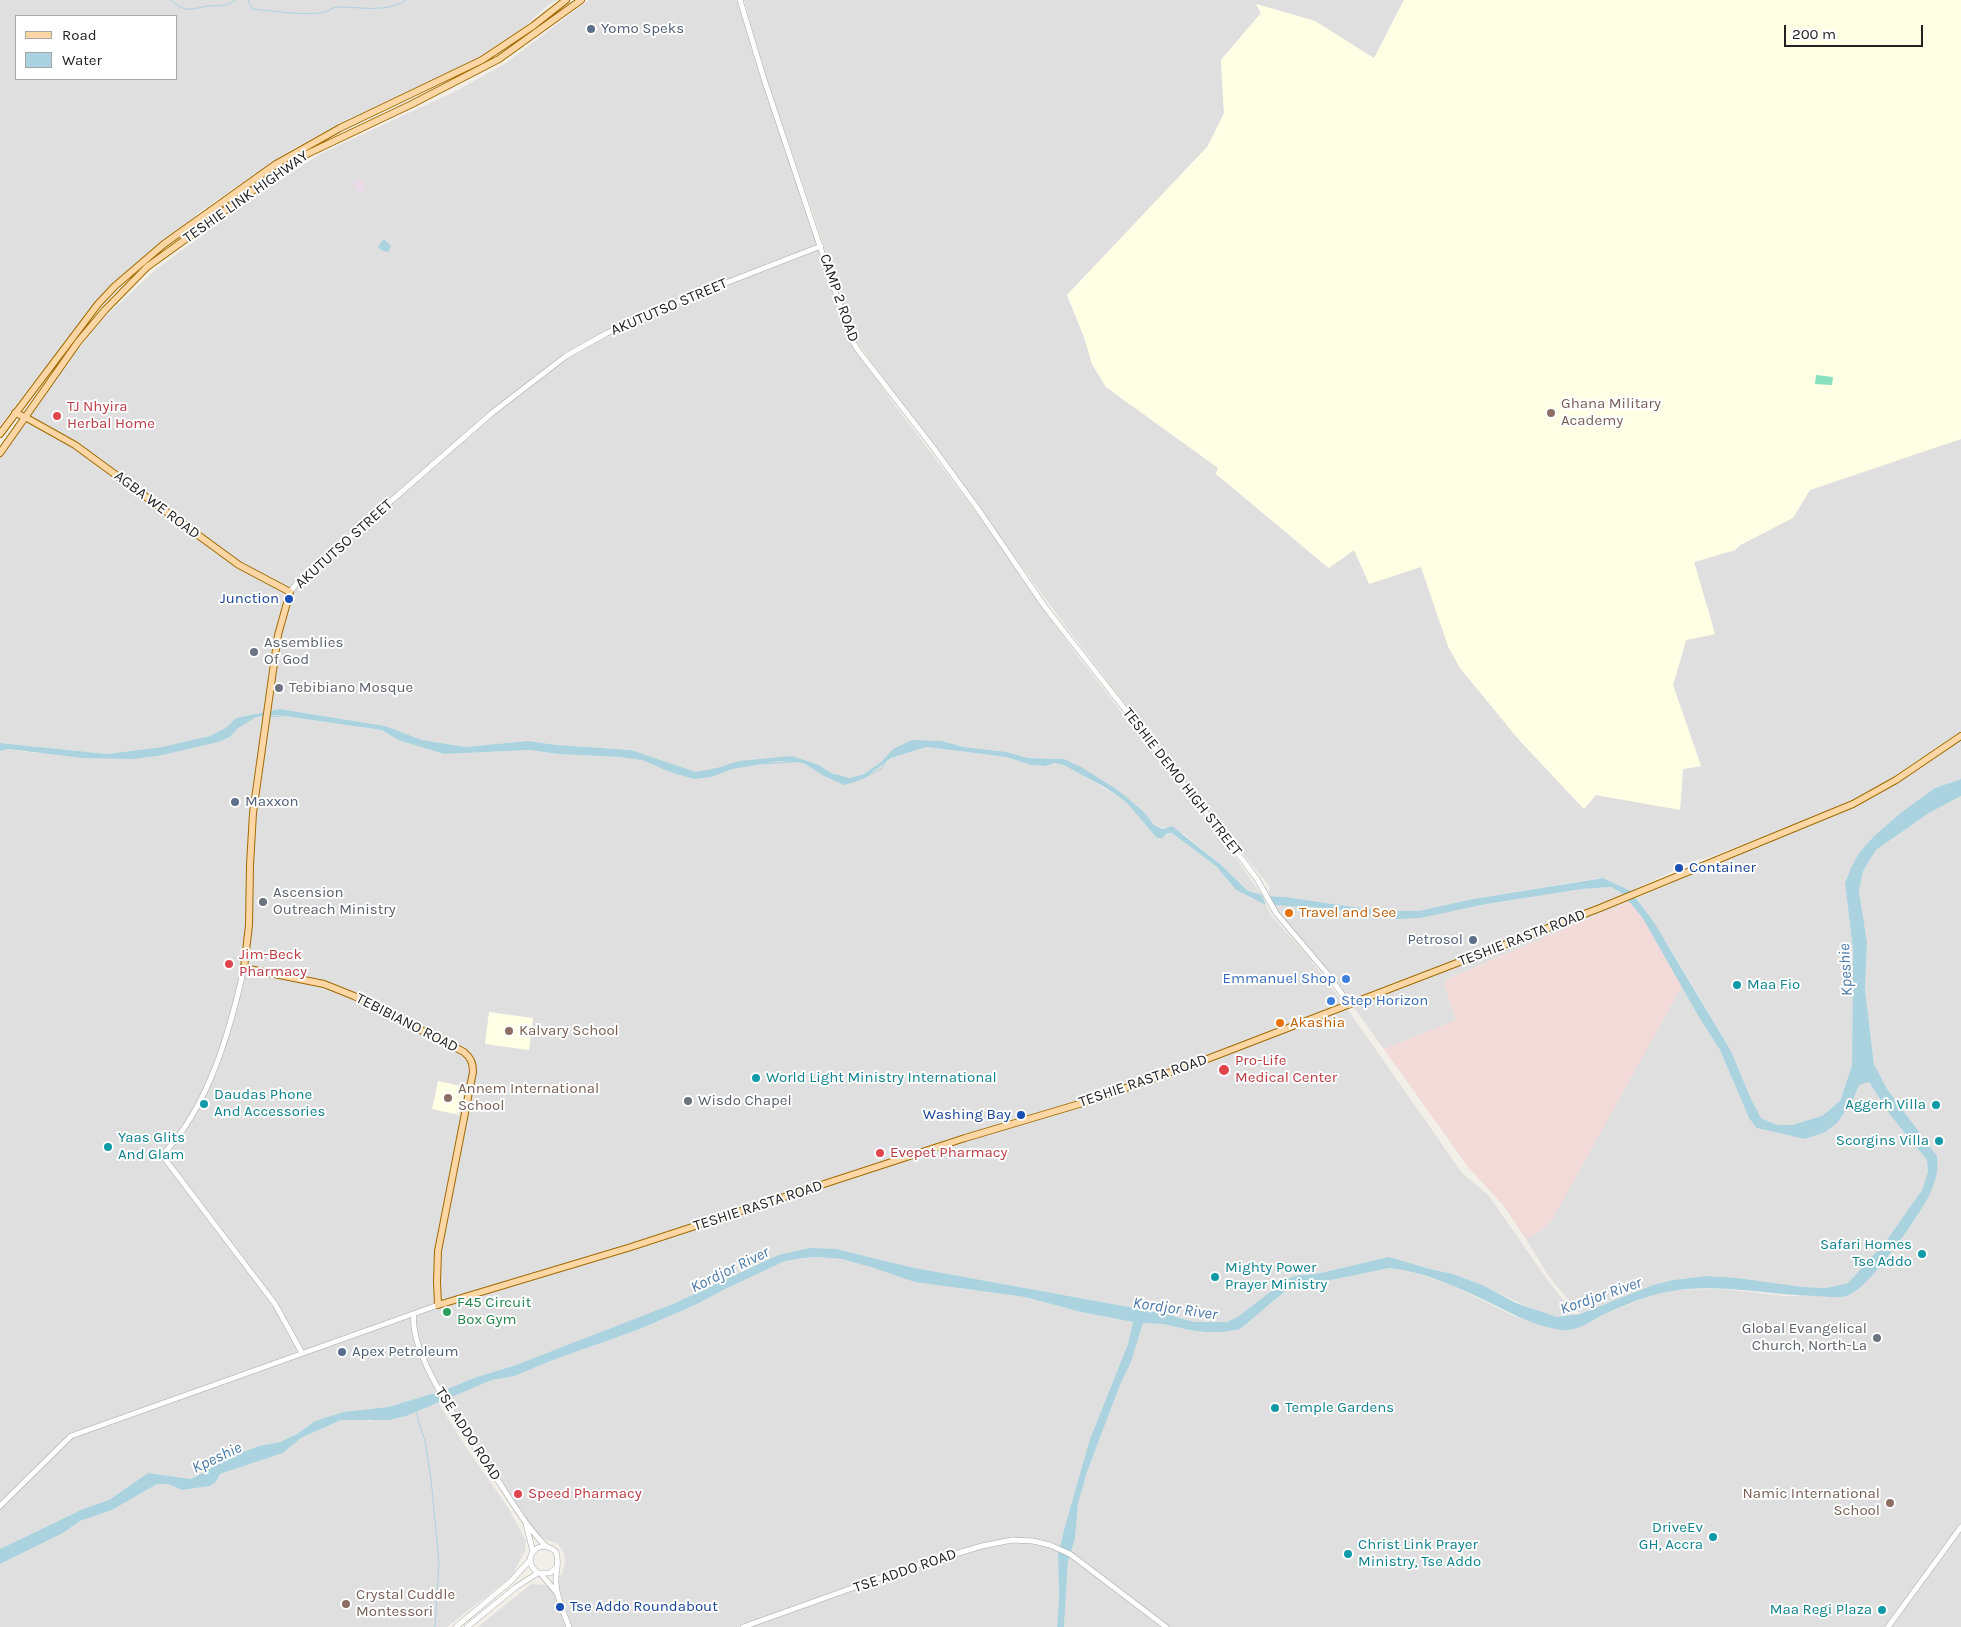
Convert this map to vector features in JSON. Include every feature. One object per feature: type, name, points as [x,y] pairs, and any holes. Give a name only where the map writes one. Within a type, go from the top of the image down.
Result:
[{"type":"main road","name":"TESHIE LINK HIGHWAY","points":[[0,434],[98,304],[138,265],[164,244],[276,164],[340,128],[482,60],[566,0]]},
{"type":"main road","name":"TESHIE LINK HIGHWAY","points":[[0,453],[78,342],[105,310],[147,267],[246,194],[307,154],[412,104],[499,59],[580,0]]},
{"type":"main road","name":"AGBA WE ROAD","points":[[15,413],[75,445],[239,565],[290,592]]},
{"type":"main road","name":"AKUTUTSO STREET","points":[[244,968],[249,925],[251,837],[278,635],[290,592]]},
{"type":"main road","name":"TESHIE RASTA ROAD","points":[[438,1305],[631,1247],[956,1141],[1086,1102],[1202,1061],[1625,897],[1853,804],[1896,780],[1961,736]]},
{"type":"main road","name":"TEBIBIANO ROAD","points":[[244,968],[306,980],[348,993],[464,1052],[470,1058],[473,1064],[473,1072],[438,1251],[436,1282],[438,1305]]},
{"type":"street","name":"CAMP 2 ROAD","points":[[740,0],[764,79],[850,336],[857,349],[929,442],[1012,558]]},
{"type":"street","name":"AKUTUTSO STREET","points":[[290,592],[492,413],[566,356],[607,333],[652,312],[821,246]]},
{"type":"street","name":"TESHIE DEMO HIGH STREET","points":[[1012,558],[1045,607],[1257,879],[1276,913],[1326,972],[1350,1005]]},
{"type":"street","name":"AKUTUTSO STREET","points":[[244,968],[227,1033],[199,1105],[186,1127],[162,1155],[276,1304],[302,1353]]},
{"type":"street","points":[[0,1506],[71,1436],[438,1305]]},
{"type":"street","name":"TSE ADDO ROAD","points":[[414,1314],[415,1333],[431,1374],[448,1406],[525,1521],[547,1547]]},
{"type":"street","name":"TSE ADDO ROAD","points":[[525,1521],[533,1552]]},
{"type":"street","points":[[1888,1627],[1961,1527]]},
{"type":"street","name":"TSE ADDO ROAD","points":[[743,1627],[908,1568],[982,1546],[1017,1540],[1033,1542],[1070,1554],[1166,1627]]},
{"type":"street","points":[[456,1627],[511,1580],[530,1560],[537,1548],[547,1547],[552,1549],[558,1557],[555,1575],[557,1593],[569,1627]]},
{"type":"street","points":[[530,1560],[534,1570],[557,1593]]},
{"type":"street","points":[[467,1627],[516,1587],[540,1574],[550,1574],[557,1567]]},
{"type":"shaded area","points":[[0,0],[557,0],[548,5],[524,27],[476,60],[294,148],[198,213],[182,229],[117,280],[82,319],[0,426]]},
{"type":"shaded area","points":[[589,0],[738,0],[765,91],[848,339],[891,400],[998,541],[1024,582],[1076,654],[1238,861],[1262,895],[1248,891],[1220,864],[1184,834],[1154,825],[1143,811],[1064,759],[1028,758],[1007,752],[964,747],[942,741],[893,749],[881,762],[864,774],[850,778],[831,773],[819,765],[792,756],[696,772],[631,750],[528,741],[465,747],[422,740],[385,726],[280,709],[236,718],[227,727],[210,736],[162,747],[107,754],[0,743],[0,456],[64,366],[102,320],[155,270],[253,198],[320,154],[454,92],[506,63]]},
{"type":"shaded area","points":[[744,0],[1404,0],[1374,59],[1315,21],[1256,4],[1261,13],[1221,60],[1224,113],[1208,146],[1067,295],[1084,337],[1092,364],[1106,387],[1218,468],[1216,474],[1328,568],[1354,550],[1421,567],[1448,646],[1460,668],[1520,741],[1584,809],[1596,795],[1680,809],[1683,769],[1701,766],[1673,685],[1686,640],[1715,634],[1694,562],[1735,550],[1740,545],[1793,518],[1809,490],[1961,439],[1961,731],[1887,781],[1850,803],[1710,857],[1682,864],[1671,872],[1631,891],[1603,878],[1473,899],[1419,911],[1393,911],[1268,896],[1270,887],[1179,775],[1061,620],[853,337],[817,225],[762,66]]},
{"type":"shaded area","name":"Ghana Military Academy","points":[[1404,0],[1961,0],[1961,439],[1810,490],[1793,518],[1740,545],[1735,550],[1694,562],[1715,634],[1686,640],[1673,685],[1701,766],[1683,769],[1680,810],[1596,795],[1584,809],[1520,741],[1460,668],[1448,646],[1421,567],[1369,584],[1354,550],[1329,568],[1216,474],[1218,468],[1106,387],[1092,364],[1084,337],[1067,295],[1208,146],[1224,113],[1221,60],[1261,13],[1256,4],[1315,21],[1374,58]]},
{"type":"shaded area","points":[[360,178],[366,188],[360,193],[353,183]]},
{"type":"shaded area","points":[[277,715],[382,730],[398,740],[444,754],[529,750],[558,754],[619,757],[642,760],[670,772],[711,777],[733,769],[780,761],[803,763],[824,776],[844,784],[866,777],[891,758],[928,747],[1006,757],[1031,765],[1045,766],[1053,763],[1075,770],[1126,802],[1157,838],[1172,833],[1217,867],[1236,890],[1266,905],[1271,915],[1307,955],[1348,1010],[1462,1173],[1489,1196],[1546,1278],[1575,1315],[1557,1317],[1543,1313],[1453,1274],[1389,1257],[1320,1273],[1294,1276],[1283,1282],[1239,1316],[1227,1322],[1215,1323],[1195,1322],[1162,1313],[915,1268],[858,1254],[778,1255],[673,1304],[602,1333],[445,1390],[388,1407],[315,1421],[297,1434],[280,1442],[259,1446],[237,1454],[190,1479],[148,1473],[109,1500],[83,1509],[0,1549],[0,751],[8,749],[26,752],[134,759],[158,756],[219,742],[230,737],[237,729],[256,717]]},
{"type":"shaded area","points":[[1961,740],[1961,779],[1935,788],[1903,811],[1874,836],[1859,853],[1845,883],[1853,950],[1852,1065],[1840,1101],[1822,1116],[1792,1125],[1777,1125],[1761,1118],[1731,1051],[1678,961],[1637,898],[1874,797],[1926,765]]},
{"type":"shaded area","points":[[1961,796],[1961,1627],[1064,1627],[1068,1561],[1075,1539],[1078,1504],[1087,1472],[1120,1385],[1131,1362],[1143,1323],[1163,1324],[1189,1330],[1224,1332],[1266,1308],[1288,1289],[1389,1268],[1405,1270],[1449,1284],[1514,1316],[1565,1330],[1585,1325],[1607,1313],[1655,1294],[1673,1290],[1721,1289],[1787,1296],[1813,1296],[1866,1281],[1895,1248],[1920,1212],[1930,1193],[1937,1156],[1887,1089],[1874,1064],[1865,990],[1867,942],[1859,891],[1863,871],[1876,850],[1929,813]]},
{"type":"shaded area","points":[[1611,887],[1622,893],[1630,901],[1445,980],[1446,983],[1444,984],[1456,1020],[1384,1049],[1330,975],[1271,905],[1325,908],[1397,919],[1582,889]]},
{"type":"shaded area","points":[[1630,901],[1642,917],[1682,986],[1552,1220],[1539,1232],[1526,1239],[1504,1206],[1468,1167],[1384,1049],[1456,1020],[1444,984],[1446,983],[1445,980]]},
{"type":"shaded area","points":[[1682,986],[1720,1050],[1749,1118],[1804,1139],[1853,1100],[1859,1084],[1869,1082],[1891,1116],[1927,1160],[1928,1172],[1922,1190],[1886,1241],[1848,1283],[1826,1288],[1803,1287],[1706,1276],[1673,1280],[1653,1285],[1580,1314],[1550,1278],[1526,1239],[1539,1232]]},
{"type":"shaded area","name":"Kalvary School","points":[[489,1012],[533,1018],[529,1050],[485,1044]]},
{"type":"shaded area","name":"Annem International School","points":[[438,1081],[465,1087],[459,1115],[432,1109]]},
{"type":"shaded area","points":[[817,1257],[842,1259],[951,1287],[1025,1297],[1081,1312],[1133,1322],[1128,1344],[1090,1439],[1065,1526],[1058,1555],[1059,1599],[1057,1627],[478,1627],[531,1584],[546,1585],[555,1581],[562,1573],[565,1562],[564,1553],[558,1544],[545,1539],[532,1530],[445,1399],[492,1380],[515,1376],[550,1361],[640,1329],[697,1304],[724,1289],[785,1261]]},
{"type":"shaded area","points":[[438,1402],[463,1443],[509,1509],[526,1541],[525,1551],[511,1577],[447,1627],[0,1627],[0,1564],[63,1533],[80,1521],[112,1510],[157,1484],[168,1484],[182,1490],[210,1486],[216,1482],[220,1474],[283,1453],[301,1438],[341,1420],[356,1419],[370,1421]]},
{"type":"green space","points":[[1816,375],[1833,377],[1832,385],[1815,384]]},
{"type":"water","points":[[384,239],[391,246],[388,252],[381,250],[378,246]]},
{"type":"water","points":[[280,709],[385,726],[422,740],[465,747],[528,741],[631,750],[696,772],[739,761],[792,756],[819,765],[831,773],[850,778],[864,774],[881,762],[893,749],[912,740],[942,741],[964,747],[1007,752],[1028,758],[1064,759],[1113,787],[1143,811],[1154,825],[1163,829],[1172,826],[1220,864],[1248,891],[1262,895],[1266,905],[1236,890],[1217,867],[1172,833],[1166,834],[1163,838],[1157,838],[1126,802],[1106,788],[1064,765],[1054,763],[1045,766],[1031,765],[1006,757],[927,747],[891,758],[866,777],[844,785],[824,776],[803,763],[780,761],[733,769],[711,777],[694,779],[670,772],[642,760],[619,757],[558,754],[529,750],[444,754],[398,740],[382,730],[277,715],[256,717],[237,729],[230,737],[219,742],[158,756],[134,759],[83,758],[8,749],[0,751],[0,743],[107,754],[162,747],[210,736],[227,727],[236,718]]},
{"type":"water","points":[[1961,779],[1961,796],[1929,813],[1876,850],[1863,871],[1859,891],[1867,942],[1865,990],[1874,1064],[1887,1089],[1937,1156],[1938,1166],[1934,1185],[1920,1212],[1889,1255],[1864,1284],[1849,1295],[1837,1297],[1706,1288],[1672,1291],[1655,1294],[1631,1303],[1580,1327],[1562,1330],[1529,1321],[1468,1292],[1435,1279],[1389,1268],[1288,1289],[1240,1329],[1224,1332],[1206,1332],[1163,1324],[1143,1323],[1131,1362],[1120,1385],[1087,1472],[1078,1504],[1075,1539],[1068,1561],[1064,1627],[1057,1627],[1059,1599],[1058,1555],[1090,1439],[1128,1344],[1133,1322],[1081,1312],[1025,1297],[915,1282],[842,1259],[817,1257],[785,1261],[697,1304],[640,1329],[550,1361],[515,1376],[492,1380],[406,1416],[389,1420],[341,1420],[301,1438],[283,1453],[220,1474],[216,1482],[210,1486],[182,1490],[168,1484],[157,1484],[112,1510],[80,1521],[63,1533],[0,1564],[0,1549],[83,1509],[109,1500],[148,1473],[191,1479],[237,1454],[259,1446],[280,1442],[297,1434],[315,1421],[344,1412],[388,1407],[445,1390],[474,1378],[516,1365],[673,1304],[778,1255],[810,1248],[836,1249],[915,1268],[1162,1313],[1195,1322],[1227,1322],[1239,1316],[1283,1282],[1294,1276],[1320,1273],[1389,1257],[1453,1274],[1482,1285],[1516,1303],[1557,1317],[1580,1314],[1653,1285],[1673,1280],[1706,1276],[1737,1278],[1803,1287],[1826,1288],[1848,1283],[1886,1241],[1922,1190],[1928,1172],[1927,1160],[1891,1116],[1869,1082],[1859,1085],[1853,1100],[1837,1123],[1825,1132],[1805,1139],[1757,1128],[1749,1118],[1720,1050],[1642,917],[1622,893],[1611,887],[1582,889],[1481,905],[1420,918],[1397,919],[1325,908],[1271,905],[1268,896],[1393,911],[1419,911],[1473,899],[1603,878],[1631,891],[1655,924],[1731,1051],[1761,1118],[1777,1125],[1792,1125],[1822,1116],[1840,1101],[1852,1065],[1853,950],[1845,883],[1851,868],[1859,853],[1874,836],[1903,811],[1935,788]]},
{"type":"waterway","points":[[171,0],[185,9],[225,5],[235,0]]},
{"type":"waterway","points":[[248,0],[252,9],[304,14],[321,13],[339,7],[391,7],[406,0]]},
{"type":"waterway","points":[[269,717],[283,716]]},
{"type":"waterway","points":[[862,779],[882,768],[886,761]]},
{"type":"waterway","points":[[763,764],[791,762]]},
{"type":"waterway","points":[[1114,788],[1132,802]]},
{"type":"waterway","points":[[416,1410],[425,1441],[431,1479],[439,1562],[435,1627]]},
{"type":"place","name":"Yomo Speks","points":[[591,29]]},
{"type":"place","name":"Ghana Military Academy","points":[[1551,413]]},
{"type":"place","name":"TJ Nhyira Herbal Home","points":[[57,416]]},
{"type":"place","name":"Junction","points":[[289,599]]},
{"type":"place","name":"Assemblies Of God","points":[[254,652]]},
{"type":"place","name":"Tebibiano Mosque","points":[[279,688]]},
{"type":"place","name":"Maxxon","points":[[235,802]]},
{"type":"place","name":"Container","points":[[1679,868]]},
{"type":"place","name":"Ascension Outreach Ministry","points":[[263,902]]},
{"type":"place","name":"Travel and See","points":[[1289,913]]},
{"type":"place","name":"Petrosol","points":[[1473,940]]},
{"type":"place","name":"Jim-Beck Pharmacy","points":[[229,964]]},
{"type":"place","name":"Emmanuel Shop","points":[[1346,979]]},
{"type":"place","name":"Maa Fio","points":[[1737,985]]},
{"type":"place","name":"Step Horizon","points":[[1331,1001]]},
{"type":"place","name":"Akashia","points":[[1280,1023]]},
{"type":"place","name":"Kalvary School","points":[[509,1031]]},
{"type":"place","name":"Pro-Life Medical Center","points":[[1224,1070]]},
{"type":"place","name":"World Light Ministry International","points":[[756,1078]]},
{"type":"place","name":"Annem International School","points":[[448,1098]]},
{"type":"place","name":"Wisdo Chapel","points":[[688,1101]]},
{"type":"place","name":"Daudas Phone And Accessories","points":[[204,1104]]},
{"type":"place","name":"Aggerh Villa","points":[[1936,1105]]},
{"type":"place","name":"Washing Bay","points":[[1021,1115]]},
{"type":"place","name":"Scorgins Villa","points":[[1939,1141]]},
{"type":"place","name":"Yaas Glits And Glam","points":[[108,1147]]},
{"type":"place","name":"Evepet Pharmacy","points":[[880,1153]]},
{"type":"place","name":"Safari Homes Tse Addo","points":[[1922,1254]]},
{"type":"place","name":"Mighty Power Prayer Ministry","points":[[1215,1277]]},
{"type":"place","name":"F45 Circuit Box Gym","points":[[447,1312]]},
{"type":"place","name":"Global Evangelical Church, North-La","points":[[1877,1338]]},
{"type":"place","name":"Apex Petroleum","points":[[342,1352]]},
{"type":"place","name":"Temple Gardens","points":[[1275,1408]]},
{"type":"place","name":"Speed Pharmacy","points":[[518,1494]]},
{"type":"place","name":"Namic International School","points":[[1890,1503]]},
{"type":"place","name":"DriveEv GH, Accra","points":[[1713,1537]]},
{"type":"place","name":"Christ Link Prayer Ministry, Tse Addo","points":[[1348,1554]]},
{"type":"place","name":"Crystal Cuddle Montessori","points":[[346,1604]]},
{"type":"place","name":"Tse Addo Roundabout","points":[[560,1607]]},
{"type":"place","name":"Maa Regi Plaza","points":[[1882,1610]]},
{"type":"water label","name":"Kpeshie","points":[[1846,970]]},
{"type":"water label","name":"Kordjor River","points":[[730,1270]]},
{"type":"water label","name":"Kordjor River","points":[[1601,1296]]},
{"type":"water label","name":"Kordjor River","points":[[1175,1309]]},
{"type":"water label","name":"Kpeshie","points":[[217,1458]]}]
